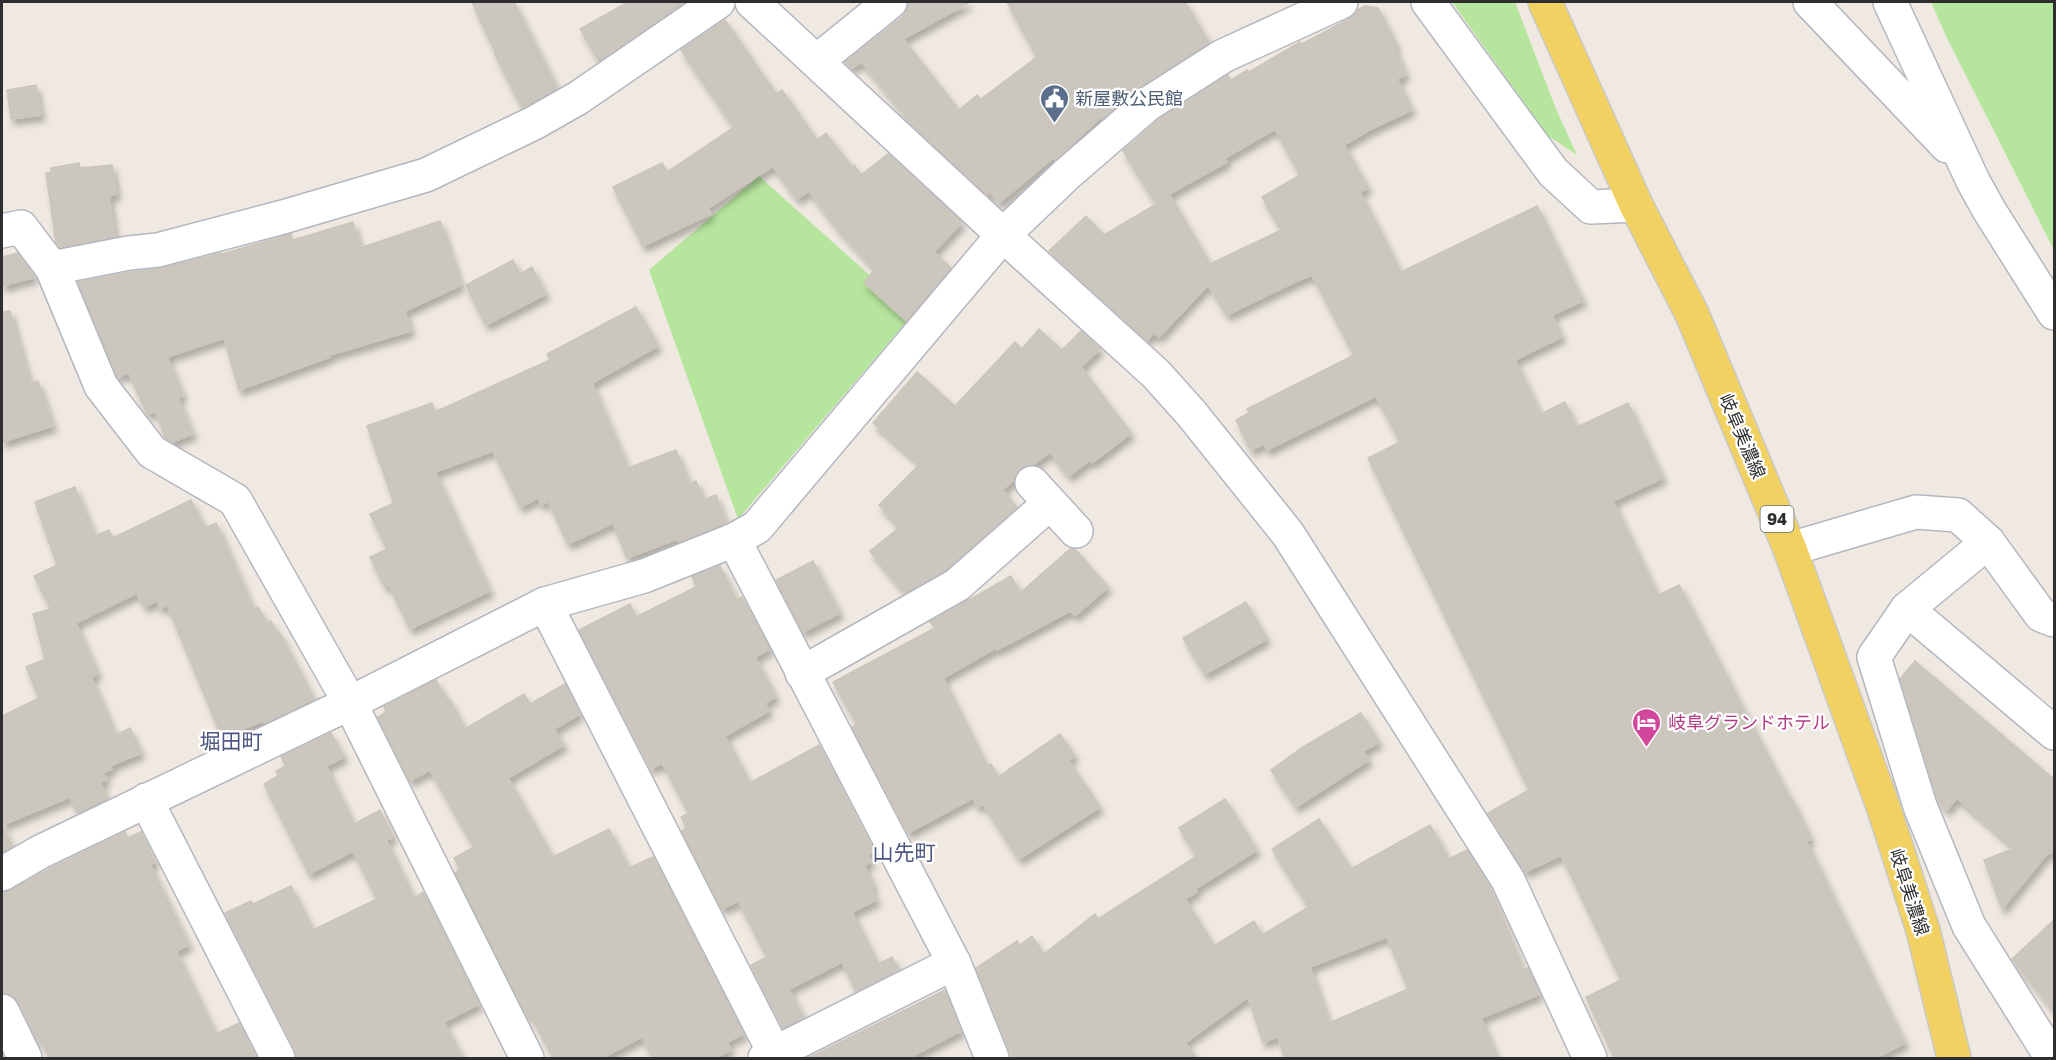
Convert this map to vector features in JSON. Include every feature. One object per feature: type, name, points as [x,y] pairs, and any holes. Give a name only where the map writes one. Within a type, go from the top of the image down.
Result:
[{"type":"main road","name":"岐阜美濃線","points":[[1545,2],[1636,206],[1692,314],[1790,549],[1885,812],[1920,919],[1954,1059]]},
{"type":"street","points":[[52,268],[158,250],[283,217],[426,175],[534,123],[578,98],[718,2]]},
{"type":"street","points":[[752,2],[1156,374],[1191,413],[1288,534],[1508,880],[1590,1059]]},
{"type":"street","points":[[817,61],[890,2]]},
{"type":"street","points":[[2,874],[40,852],[350,703],[545,604],[644,576],[734,540],[758,527],[1003,235],[1067,174],[1148,104],[1223,56],[1341,2]]},
{"type":"street","points":[[1428,2],[1553,172],[1592,207],[1636,206]]},
{"type":"street","points":[[1810,2],[1965,165]]},
{"type":"street","points":[[1890,2],[1965,165],[1989,210],[2055,313]]},
{"type":"street","points":[[2,231],[21,227],[52,268],[101,386],[152,452],[235,500],[350,703],[527,1059]]},
{"type":"street","points":[[802,673],[957,585],[1041,493],[1076,531]]},
{"type":"street","points":[[1790,549],[1916,512],[1958,515],[1988,542],[2041,615],[2055,620]]},
{"type":"street","points":[[734,540],[954,963],[992,1059]]},
{"type":"street","points":[[1988,542],[1907,609],[1874,657],[1920,806],[1969,926],[2052,1059]]},
{"type":"street","points":[[545,604],[772,1057],[954,963]]},
{"type":"street","points":[[1907,609],[2055,733]]},
{"type":"street","points":[[146,800],[278,1059]]},
{"type":"street","points":[[2,1011],[25,1059]]},
{"type":"green space","points":[[1452,2],[1515,2],[1556,109],[1577,155],[1547,135]]},
{"type":"green space","points":[[1931,2],[2054,2],[2054,250],[1946,36]]},
{"type":"green space","points":[[759,176],[913,314],[738,519],[649,270]]},
{"type":"building","points":[[472,2],[514,2],[557,88],[522,108],[495,55]]},
{"type":"building","points":[[628,2],[686,2],[599,61],[580,29]]},
{"type":"building","points":[[910,2],[970,2],[903,39],[959,110],[977,95],[981,99],[1037,57],[1007,2],[1185,2],[1209,43],[1136,90],[1102,119],[1101,117],[1055,160],[1053,158],[999,203],[990,192],[987,195],[916,129],[862,62],[851,68],[845,62],[902,17]]},
{"type":"building","points":[[1365,6],[1378,8],[1396,45],[1394,46],[1406,75],[1397,79],[1412,110],[1369,130],[1344,145],[1368,188],[1360,192],[1401,272],[1537,206],[1583,301],[1552,315],[1562,337],[1515,360],[1541,414],[1565,402],[1577,427],[1628,403],[1663,478],[1613,501],[1658,595],[1679,585],[1811,839],[1806,841],[1905,1043],[1874,1059],[1615,1059],[1586,997],[1621,980],[1561,855],[1525,872],[1488,813],[1529,790],[1368,458],[1400,442],[1376,396],[1267,450],[1264,444],[1251,450],[1236,420],[1249,413],[1247,409],[1354,355],[1312,275],[1227,315],[1208,285],[1159,337],[1154,333],[1147,340],[1049,251],[1086,216],[1104,235],[1170,196],[1210,264],[1281,230],[1262,197],[1300,175],[1275,129],[1225,158],[1227,162],[1155,202],[1123,151],[1159,119],[1228,75],[1231,80],[1247,70],[1249,72],[1300,42],[1302,44],[1349,19],[1357,10]]},
{"type":"building","points":[[725,20],[776,94],[782,90],[817,140],[826,133],[861,175],[888,154],[962,222],[934,252],[951,268],[906,321],[864,283],[875,269],[837,228],[809,191],[797,199],[773,166],[708,208],[711,214],[643,246],[613,187],[662,163],[667,172],[734,127],[681,50]]},
{"type":"building","points":[[36,85],[41,115],[11,119],[7,90]]},
{"type":"building","points":[[79,163],[80,168],[112,165],[117,194],[109,196],[115,237],[60,247],[56,242],[46,173],[51,172],[51,168]]},
{"type":"building","points":[[440,221],[461,285],[405,311],[411,331],[330,355],[330,357],[239,390],[224,338],[167,357],[183,395],[178,398],[193,434],[172,442],[165,438],[156,412],[147,414],[129,373],[117,377],[78,282],[163,268],[291,234],[293,240],[353,222],[360,248]]},
{"type":"building","points":[[17,253],[35,277],[2,286],[2,257]]},
{"type":"building","points":[[513,260],[520,274],[532,267],[546,294],[486,325],[466,285]]},
{"type":"building","points":[[636,307],[658,346],[592,383],[628,468],[676,450],[689,484],[696,481],[704,500],[716,495],[726,523],[678,542],[677,539],[627,558],[613,523],[568,544],[548,501],[541,505],[538,498],[520,507],[493,451],[435,472],[490,591],[410,629],[389,585],[385,587],[370,557],[387,549],[370,514],[394,503],[367,426],[432,403],[435,412],[550,360],[547,354]]},
{"type":"building","points":[[10,311],[30,384],[38,381],[53,426],[2,442],[2,312]]},
{"type":"building","points":[[1039,329],[1062,350],[1081,331],[1100,349],[1081,367],[1131,433],[1092,463],[1090,460],[1069,476],[1050,452],[1033,465],[1020,469],[1014,480],[1002,490],[1017,507],[946,570],[905,593],[870,551],[900,527],[879,505],[920,464],[873,423],[917,372],[955,406],[1015,342],[1022,349]]},
{"type":"building","points":[[75,487],[95,536],[109,530],[113,538],[191,500],[205,528],[216,523],[254,610],[258,607],[267,623],[271,621],[277,633],[279,632],[314,699],[264,723],[263,721],[222,737],[167,605],[160,609],[157,601],[144,607],[137,593],[76,623],[98,674],[91,677],[116,735],[130,728],[141,753],[110,766],[112,769],[103,773],[107,779],[100,783],[108,798],[77,813],[70,797],[2,825],[2,716],[39,698],[26,667],[45,659],[33,614],[51,609],[34,576],[57,565],[35,502]]},
{"type":"building","points":[[1070,549],[1075,549],[1108,587],[1075,616],[1070,611],[997,650],[996,648],[943,678],[987,766],[991,764],[998,777],[1060,734],[1075,756],[1068,760],[1100,807],[1019,859],[983,804],[977,807],[973,798],[908,833],[852,727],[857,724],[833,682],[935,628],[930,622],[1011,576],[1020,593]]},
{"type":"building","points":[[813,561],[840,613],[803,632],[776,580]]},
{"type":"building","points":[[720,566],[737,600],[742,597],[770,649],[755,657],[776,697],[765,703],[769,711],[725,736],[750,783],[819,745],[874,851],[868,854],[871,862],[864,865],[874,886],[871,888],[877,900],[852,912],[878,964],[892,957],[899,970],[856,991],[842,962],[789,989],[804,1018],[788,1025],[781,1024],[751,965],[767,957],[738,901],[722,909],[682,831],[687,829],[681,817],[689,813],[662,763],[651,769],[579,630],[630,604],[636,617],[696,587],[692,577]]},
{"type":"building","points":[[1246,602],[1267,639],[1205,674],[1183,638]]},
{"type":"building","points":[[1915,661],[2055,780],[2055,852],[2047,854],[2002,909],[1984,860],[2015,848],[1957,798],[1947,810],[1939,803],[1900,679]]},
{"type":"building","points":[[436,680],[448,701],[450,700],[465,729],[524,694],[530,704],[565,684],[580,714],[554,729],[564,745],[508,778],[553,857],[609,829],[629,868],[653,857],[744,1034],[727,1042],[731,1050],[713,1059],[653,1059],[642,1037],[600,1059],[554,1059],[530,1014],[527,1016],[455,873],[460,870],[454,858],[474,847],[430,770],[410,781],[378,717],[386,712],[384,707]]},
{"type":"building","points":[[1361,713],[1379,742],[1363,751],[1369,760],[1296,807],[1271,770],[1303,747]]},
{"type":"building","points":[[331,733],[344,757],[326,766],[354,824],[380,810],[393,837],[386,840],[414,898],[423,892],[479,1004],[444,1022],[463,1059],[297,1059],[295,1049],[225,913],[251,901],[253,904],[291,886],[313,930],[377,899],[353,851],[309,874],[264,784],[278,776],[276,771],[286,766],[281,757]]},
{"type":"building","points":[[1225,799],[1257,850],[1195,889],[1197,892],[1185,899],[1214,946],[1254,921],[1262,935],[1309,907],[1272,849],[1319,819],[1351,869],[1430,825],[1449,859],[1467,850],[1491,889],[1523,969],[1528,968],[1540,994],[1481,1018],[1498,1059],[1285,1059],[1278,1037],[1263,1042],[1248,997],[1185,1043],[1198,1059],[1015,1059],[1010,1052],[976,968],[1017,941],[1020,945],[1032,936],[1044,954],[1095,914],[1098,919],[1197,856],[1179,828]],"holes":[[[1387,937],[1408,989],[1329,1023],[1310,967]]]},
{"type":"building","points":[[2,825],[12,846],[2,853]]},
{"type":"building","points":[[125,832],[128,838],[141,832],[155,862],[150,865],[189,945],[176,951],[216,1034],[239,1023],[257,1059],[50,1059],[40,1039],[37,1040],[19,1002],[12,995],[2,993],[2,893]]},
{"type":"building","points":[[2055,919],[2055,1012],[2012,959]]},
{"type":"building","points":[[945,990],[961,1031],[907,1059],[806,1059]]},
{"type":"place","name":"新屋敷公民館","points":[[1054,124]]},
{"type":"place","name":"岐阜グランドホテル","points":[[1647,748]]},
{"type":"district","name":"堀田町","points":[[231,741]]},
{"type":"district","name":"山先町","points":[[904,852]]}]
